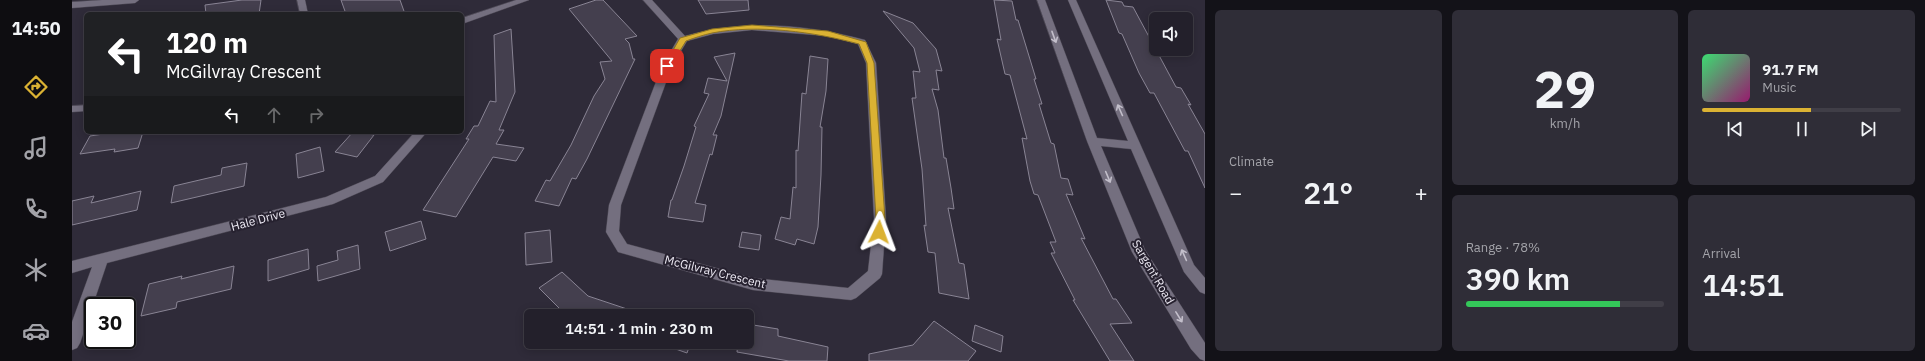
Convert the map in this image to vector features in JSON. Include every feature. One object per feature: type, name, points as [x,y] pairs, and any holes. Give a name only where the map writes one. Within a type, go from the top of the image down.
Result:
[{"type":"street","points":[[72,5],[135,0]]},
{"type":"street","points":[[301,0],[304,12]]},
{"type":"street","points":[[647,0],[683,39]]},
{"type":"street","name":"Sargent Road","points":[[1041,0],[1092,141],[1139,252],[1196,344],[1205,354]]},
{"type":"street","points":[[1072,0],[1189,268],[1205,288]]},
{"type":"street","points":[[464,20],[521,1]]},
{"type":"street","name":"McGilvray Crescent","points":[[752,27],[828,33],[862,42],[871,63],[880,219],[875,274],[851,294],[753,284],[623,248],[612,232],[616,205],[621,190],[667,66],[683,39],[712,31],[752,27]]},
{"type":"street","points":[[72,109],[84,108]]},
{"type":"street","name":"Hale Drive","points":[[72,267],[329,201],[379,179],[419,134]]},
{"type":"street","points":[[1092,141],[1136,146]]},
{"type":"street","points":[[72,343],[100,261]]},
{"type":"building","points":[[242,0],[261,0],[259,12],[206,12],[205,5]]},
{"type":"building","points":[[341,0],[400,0],[404,12],[345,12]]},
{"type":"building","points":[[596,0],[603,0],[637,36],[625,39],[629,43],[633,59],[635,59],[587,159],[576,179],[572,178],[559,206],[535,201],[546,180],[550,181],[571,145],[594,96],[605,79],[600,62],[612,61],[569,9]]},
{"type":"building","points":[[698,0],[748,0],[749,10],[706,14]]},
{"type":"building","points":[[994,0],[1012,1],[1016,20],[1018,20],[1036,79],[1034,79],[1042,104],[1039,104],[1051,143],[1054,144],[1061,178],[1068,179],[1073,195],[1066,194],[1085,239],[1081,238],[1113,299],[1116,299],[1132,323],[1110,324],[1134,361],[1110,361],[1073,300],[1075,300],[1051,253],[1055,253],[1050,242],[1056,242],[1038,195],[1034,194],[1030,181],[1022,138],[1027,139],[1010,75],[1005,74],[997,39],[1001,40]]},
{"type":"building","points":[[1106,0],[1122,2],[1124,6],[1133,7],[1149,37],[1149,56],[1159,56],[1176,87],[1181,88],[1191,105],[1188,104],[1205,134],[1205,188],[1188,151],[1185,151],[1154,93],[1150,93],[1139,73],[1122,34],[1119,33]]},
{"type":"building","points":[[883,11],[913,23],[936,49],[942,71],[936,70],[939,90],[932,89],[938,110],[944,158],[946,158],[954,209],[948,208],[959,263],[964,264],[969,299],[939,293],[935,253],[928,252],[924,225],[926,226],[922,169],[912,98],[916,98],[913,71],[920,72],[914,48]]},
{"type":"building","points":[[511,29],[515,92],[499,130],[504,130],[496,144],[524,148],[516,161],[493,157],[456,217],[423,210],[469,139],[466,139],[474,126],[478,126],[490,101],[496,102],[494,35]]},
{"type":"building","points":[[735,53],[721,116],[713,135],[717,135],[712,155],[710,154],[695,203],[706,205],[703,222],[668,217],[671,200],[684,166],[696,127],[694,126],[709,94],[704,93],[708,78],[727,81],[714,57]]},
{"type":"building","points":[[810,56],[828,59],[826,91],[820,127],[822,127],[818,227],[814,244],[797,239],[795,245],[775,239],[781,217],[790,219],[793,187],[796,188],[796,150],[798,151],[802,93],[806,94]]},
{"type":"building","points":[[104,134],[142,134],[138,148],[114,152],[115,149],[80,154],[90,136]]},
{"type":"building","points":[[351,134],[374,135],[357,157],[335,152]]},
{"type":"building","points":[[320,147],[324,171],[298,178],[296,154]]},
{"type":"building","points":[[247,163],[244,186],[171,203],[174,186],[221,175],[222,168]]},
{"type":"building","points":[[141,191],[137,210],[72,225],[72,201],[94,196],[91,203]]},
{"type":"building","points":[[421,221],[426,239],[390,251],[385,232]]},
{"type":"building","points":[[550,230],[552,262],[526,265],[525,233]]},
{"type":"building","points":[[742,232],[761,235],[759,250],[739,247]]},
{"type":"building","points":[[358,245],[360,269],[318,281],[317,266],[338,260],[337,251]]},
{"type":"building","points":[[308,249],[309,269],[268,281],[268,260]]},
{"type":"building","points":[[234,266],[231,289],[177,302],[176,308],[141,316],[149,284],[182,276],[181,279]]},
{"type":"building","points":[[562,272],[588,296],[627,309],[560,309],[539,288]]},
{"type":"building","points":[[934,321],[976,351],[968,361],[869,361],[869,354],[913,345]]},
{"type":"building","points":[[754,325],[778,329],[778,336],[828,347],[827,361],[789,361],[737,352],[737,349],[754,349]]},
{"type":"building","points":[[975,325],[1003,336],[1001,352],[972,341]]},
{"type":"building","points":[[676,349],[688,349],[687,353]]},
{"type":"route","points":[[667,66],[683,39],[712,31],[752,27],[828,33],[862,42],[871,63],[880,219],[879,232]]}]
